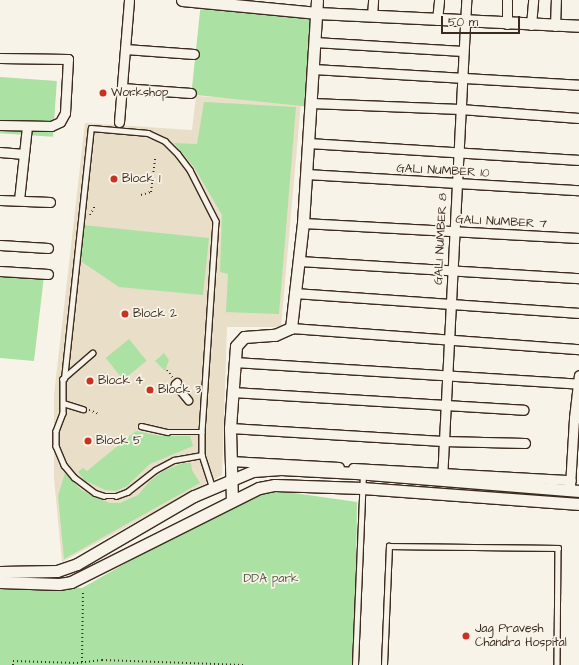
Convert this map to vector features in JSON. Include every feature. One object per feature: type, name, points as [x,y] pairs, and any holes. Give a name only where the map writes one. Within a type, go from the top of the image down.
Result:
[{"type":"street","points":[[119,122],[129,0]]},
{"type":"street","points":[[182,0],[317,13],[464,22],[579,26]]},
{"type":"street","points":[[291,328],[299,261],[306,174],[317,0]]},
{"type":"street","points":[[372,16],[373,0]]},
{"type":"street","points":[[438,20],[439,0]]},
{"type":"street","name":"GALI NUMBER 8","points":[[442,476],[445,376],[466,0]]},
{"type":"street","points":[[507,0],[507,24]]},
{"type":"street","points":[[531,25],[533,0]]},
{"type":"street","points":[[555,26],[556,0]]},
{"type":"street","points":[[314,42],[463,51]]},
{"type":"street","points":[[125,49],[194,54]]},
{"type":"street","points":[[0,58],[68,59],[65,113],[60,122],[51,126],[0,125]]},
{"type":"street","points":[[313,69],[579,85]]},
{"type":"street","points":[[122,88],[191,93]]},
{"type":"street","points":[[311,103],[460,109],[579,118]]},
{"type":"street","points":[[19,200],[27,126]]},
{"type":"street","points":[[308,143],[579,160]]},
{"type":"street","points":[[0,152],[24,154]]},
{"type":"street","name":"GALI NUMBER 10","points":[[306,174],[456,184],[579,190]]},
{"type":"street","points":[[0,200],[50,202]]},
{"type":"street","name":"GALI NUMBER 7","points":[[302,222],[579,238]]},
{"type":"street","points":[[0,245],[48,248]]},
{"type":"street","points":[[299,261],[579,278]]},
{"type":"street","points":[[0,271],[48,274]]},
{"type":"street","points":[[294,293],[579,313]]},
{"type":"street","points":[[232,501],[230,480],[230,428],[234,362],[239,340],[252,335],[275,335],[291,328],[579,349]]},
{"type":"street","points":[[234,362],[579,384]]},
{"type":"street","points":[[230,460],[573,487],[579,374]]},
{"type":"street","points":[[176,382],[175,384],[188,400]]},
{"type":"street","points":[[232,392],[523,410]]},
{"type":"street","points":[[230,428],[443,441],[525,443]]},
{"type":"street","points":[[0,572],[57,571],[77,564],[160,514],[253,470],[281,469],[364,474],[442,476]]},
{"type":"street","points":[[0,582],[60,584],[71,582],[259,488],[275,484],[362,488],[579,504]]},
{"type":"lane","points":[[202,455],[174,460],[155,470],[127,492],[116,496],[104,496],[74,477],[59,456],[56,446],[56,431],[64,413],[64,379],[91,128],[148,134],[165,141],[178,154],[190,170],[216,221],[202,432],[202,455],[213,488]]},
{"type":"lane","points":[[64,379],[93,353]]},
{"type":"lane","points":[[63,403],[83,409]]},
{"type":"lane","points":[[141,426],[167,432],[202,432]]},
{"type":"lane","points":[[355,665],[362,488],[364,474]]},
{"type":"lane","points":[[384,665],[389,546],[558,548],[556,665]]},
{"type":"path","points":[[141,195],[151,192],[155,158]]},
{"type":"path","points":[[88,219],[95,206]]},
{"type":"path","points":[[88,409],[97,413]]},
{"type":"path","points":[[82,662],[83,593]]},
{"type":"path","points":[[13,665],[13,661],[82,662],[102,660],[244,665]]},
{"type":"shaded area","points":[[196,96],[301,102],[281,327],[227,327],[222,475],[62,562],[54,478],[54,395],[85,123],[192,130]]},
{"type":"green space","points":[[201,2],[318,14],[309,107],[191,94]]},
{"type":"green space","points":[[0,77],[57,81],[53,137],[0,133]]},
{"type":"green space","points":[[204,102],[296,107],[279,314],[226,312],[228,274],[220,272],[222,215],[194,167],[174,143],[197,144]]},
{"type":"green space","points":[[83,225],[209,238],[203,295],[119,287],[79,260]]},
{"type":"green space","points":[[0,273],[44,276],[34,361],[0,358]]},
{"type":"green space","points":[[129,339],[147,361],[123,380],[106,358]]},
{"type":"green space","points":[[164,353],[169,360],[165,371],[155,361]]},
{"type":"green space","points":[[136,431],[160,436],[190,436],[193,446],[150,464],[127,486],[116,491],[105,490],[84,480],[78,472],[83,468],[87,471]]},
{"type":"green space","points":[[183,463],[191,463],[192,470],[200,483],[64,559],[58,496],[65,473],[80,489],[94,497],[110,503],[120,503],[138,495],[149,482],[163,471]]},
{"type":"green space","name":"DDA park","points":[[259,488],[357,502],[355,665],[0,665],[0,583],[82,588]]},
{"type":"place","name":"Workshop","points":[[103,93]]},
{"type":"place","name":"Block 1","points":[[114,179]]},
{"type":"place","name":"Block 2","points":[[125,314]]},
{"type":"place","name":"Block 4","points":[[90,381]]},
{"type":"place","name":"Block 3","points":[[150,390]]},
{"type":"place","name":"Block 5","points":[[88,441]]},
{"type":"place","name":"Jag Pravesh Chandra Hospital","points":[[466,636]]}]
